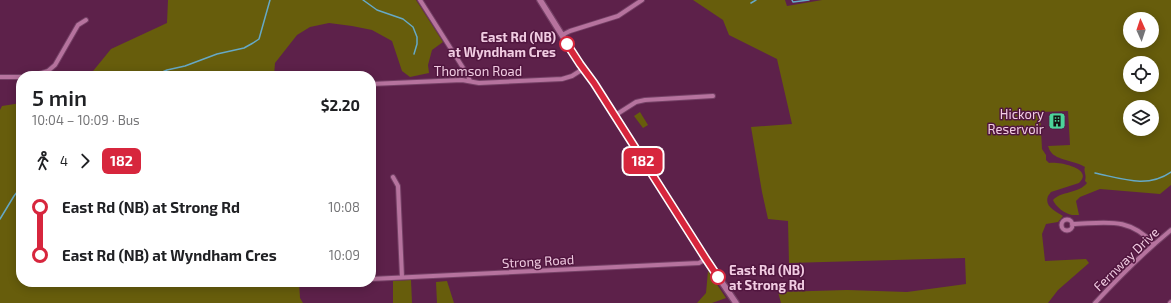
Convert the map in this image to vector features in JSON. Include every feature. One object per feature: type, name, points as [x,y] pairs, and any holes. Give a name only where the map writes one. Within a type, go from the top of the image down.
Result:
[{"type":"main road","points":[[540,0],[583,69],[594,83],[706,259],[736,303]]},
{"type":"street","points":[[420,0],[470,81]]},
{"type":"street","points":[[562,35],[570,31],[618,16],[642,0]]},
{"type":"street","points":[[48,71],[55,65],[78,25],[86,20]]},
{"type":"street","name":"Thomson Road","points":[[376,84],[462,80],[479,83],[562,79],[572,76],[583,69]]},
{"type":"street","points":[[0,77],[16,76]]},
{"type":"street","points":[[614,116],[636,102],[645,100],[713,96]]},
{"type":"street","points":[[393,177],[398,186],[402,277]]},
{"type":"street","points":[[1072,224],[1107,222],[1120,223],[1132,227],[1142,233],[1154,244]]},
{"type":"street","name":"Fernway Drive","points":[[1095,303],[1116,280],[1171,230]]},
{"type":"street","name":"Strong Road","points":[[376,279],[699,263],[706,259]]},
{"type":"shaded area","points":[[168,0],[416,0],[443,42],[432,50],[428,65],[429,73],[410,77],[402,71],[392,41],[372,30],[329,23],[310,27],[297,35],[275,63],[274,71],[93,71],[111,49],[167,23]]},
{"type":"shaded area","points":[[693,0],[785,0],[787,6],[822,0],[1171,0],[1171,185],[1160,194],[1100,189],[1080,197],[1076,201],[1079,215],[1066,213],[1058,207],[1053,200],[1060,195],[1083,187],[1087,183],[1085,181],[1085,167],[1057,157],[1050,151],[1048,146],[1070,145],[1068,111],[1040,112],[1042,149],[1046,155],[1046,160],[1049,163],[1066,164],[1073,167],[1082,173],[1083,178],[1079,183],[1051,192],[1048,196],[1047,200],[1049,206],[1063,216],[1058,222],[1046,224],[1042,234],[1045,261],[1086,259],[1089,263],[1058,290],[1048,303],[781,303],[778,292],[847,290],[907,292],[966,284],[965,258],[789,263],[788,221],[768,219],[751,127],[792,124],[777,59],[729,35],[723,20]]},
{"type":"shaded area","points":[[16,104],[16,287],[299,287],[300,298],[303,303],[0,303],[0,110],[2,106]]},
{"type":"shaded area","points":[[640,112],[648,125],[643,128],[634,116]]},
{"type":"shaded area","points":[[708,271],[726,298],[712,303],[697,303],[706,293]]},
{"type":"shaded area","points":[[411,280],[412,303],[393,303],[393,281]]},
{"type":"shaded area","points":[[447,281],[454,303],[437,303],[436,282]]},
{"type":"waterway","points":[[165,71],[185,66],[217,54],[244,48],[259,39],[270,0]]},
{"type":"waterway","points":[[363,0],[377,10],[403,19],[413,27],[417,37],[417,44],[414,54]]},
{"type":"waterway","points":[[751,3],[756,0]]},
{"type":"waterway","points":[[792,0],[793,2],[809,0]]},
{"type":"waterway","points":[[1095,173],[1133,181],[1143,181],[1153,180],[1171,172]]},
{"type":"waterway","points":[[0,219],[16,193]]},
{"type":"bus line","name":"182","points":[[567,44],[594,83],[718,277]]},
{"type":"place","name":"East Rd (NB) at Wyndham Cres","points":[[567,44]]},
{"type":"place","name":"Hickory Reservoir","points":[[1057,121]]},
{"type":"place","name":"East Rd (NB) at Strong Rd","points":[[718,277]]}]
